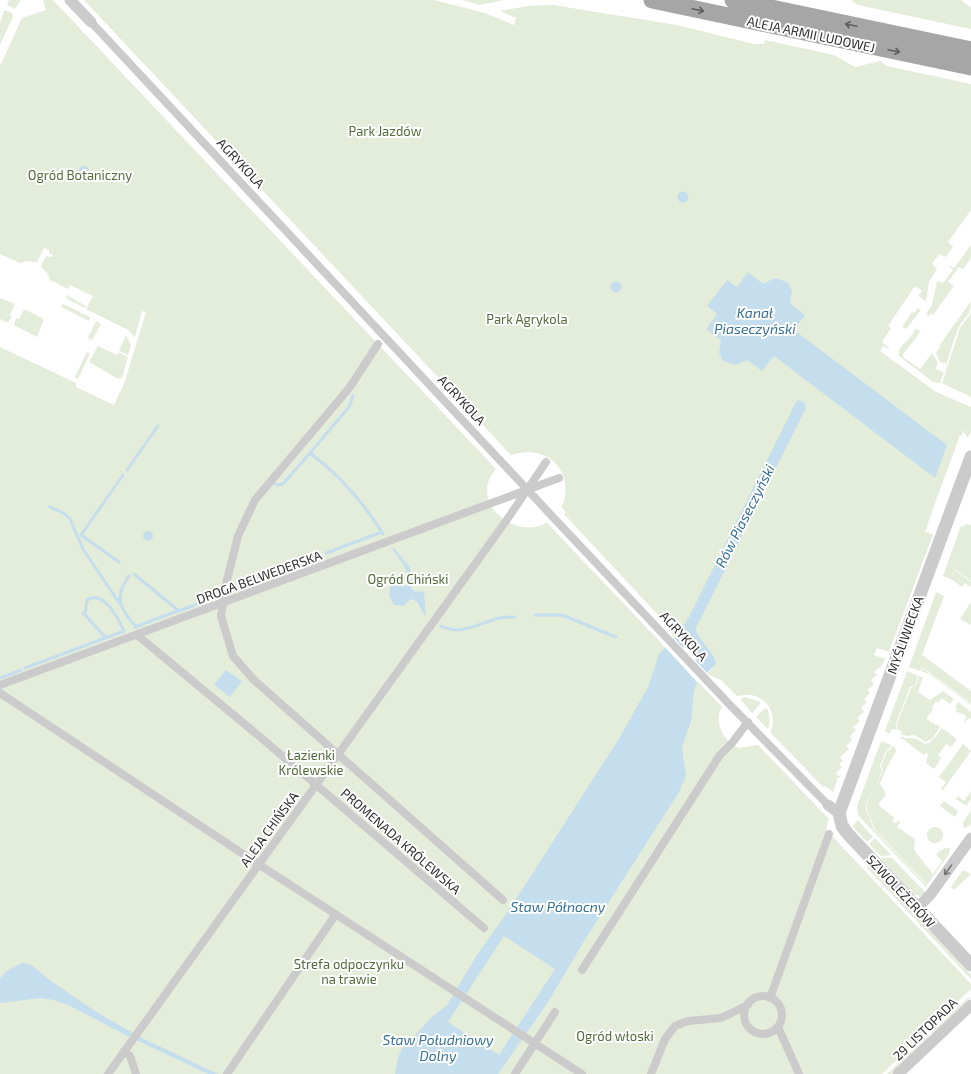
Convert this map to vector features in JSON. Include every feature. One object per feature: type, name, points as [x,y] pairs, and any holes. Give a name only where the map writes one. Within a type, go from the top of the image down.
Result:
[{"type":"main road","name":"ALEJA ARMII LUDOWEJ","points":[[733,0],[971,50]]},
{"type":"main road","name":"ALEJA ARMII LUDOWEJ","points":[[656,1],[971,67]]},
{"type":"street","name":"AGRYKOLA","points":[[70,0],[527,490],[704,677],[828,805],[839,813]]},
{"type":"street","points":[[378,344],[350,386],[269,482],[252,505],[238,536],[222,603],[222,620],[233,656],[254,680],[503,900]]},
{"type":"street","name":"MYŚLIWIECKA","points":[[839,813],[971,457]]},
{"type":"street","name":"ALEJA CHIŃSKA","points":[[108,1074],[506,521],[546,462]]},
{"type":"street","name":"DROGA BELWEDERSKA","points":[[0,685],[559,478]]},
{"type":"street","name":"PROMENADA KRÓLEWSKA","points":[[137,635],[316,784],[484,928]]},
{"type":"street","points":[[0,693],[258,864],[582,1074]]},
{"type":"street","points":[[582,970],[720,755],[732,743],[748,722]]},
{"type":"street","name":"SZWOLEŻERÓW","points":[[839,813],[844,830],[971,965]]},
{"type":"street","points":[[770,998],[829,834]]},
{"type":"street","points":[[917,908],[930,895],[971,838]]},
{"type":"street","points":[[229,1072],[336,914]]},
{"type":"street","points":[[651,1074],[665,1039],[675,1026],[688,1021],[721,1018],[748,1005],[759,997],[770,998],[777,1003],[781,1010],[782,1019],[778,1027],[774,1031],[766,1034],[752,1030],[747,1025],[745,1017],[748,1005]]},
{"type":"street","name":"29 LISTOPADA","points":[[898,1074],[971,1005]]},
{"type":"street","points":[[515,1074],[555,1012]]},
{"type":"street","points":[[778,1027],[799,1074]]},
{"type":"street","points":[[127,1048],[136,1074]]},
{"type":"green space","points":[[9,0],[21,0],[15,9],[7,5]]},
{"type":"green space","name":"Łazienki Królewskie","points":[[43,0],[53,0],[496,469],[489,481],[487,493],[491,504],[498,514],[508,522],[520,527],[534,527],[547,523],[722,707],[719,719],[720,725],[729,742],[740,748],[758,745],[829,819],[826,829],[833,837],[971,984],[971,989],[882,1074],[0,1074],[0,347],[76,383],[76,387],[114,405],[124,384],[146,312],[142,311],[135,337],[128,330],[86,309],[93,296],[70,285],[68,289],[50,280],[47,273],[41,266],[46,256],[52,257],[53,255],[49,253],[49,250],[44,248],[37,262],[28,261],[20,263],[0,254],[0,66],[22,18],[46,10]]},
{"type":"green space","points":[[84,0],[434,0],[485,13],[514,25],[516,18],[500,11],[528,6],[553,5],[677,25],[754,44],[764,44],[765,40],[834,55],[855,67],[880,61],[887,66],[971,84],[971,210],[948,242],[953,247],[946,257],[939,254],[932,264],[937,269],[929,282],[926,301],[918,296],[922,291],[915,286],[888,326],[891,328],[882,342],[891,350],[883,346],[880,351],[936,392],[971,407],[971,431],[968,438],[962,430],[962,436],[960,435],[925,533],[927,532],[933,535],[889,652],[877,648],[874,655],[885,659],[883,664],[874,672],[877,675],[871,680],[874,684],[868,690],[870,693],[864,699],[867,702],[861,708],[864,712],[857,718],[860,721],[853,727],[856,730],[850,736],[852,740],[846,746],[849,749],[840,757],[843,761],[839,764],[842,767],[836,773],[839,776],[841,775],[840,778],[838,777],[833,792],[825,786],[823,787],[770,732],[773,717],[772,712],[766,703],[755,696],[737,696],[721,680],[707,674],[713,668],[679,633],[673,638],[668,622],[659,616],[564,514],[566,512],[561,507],[564,502],[566,490],[563,474],[558,467],[546,456],[538,453],[529,452],[511,455]]},
{"type":"green space","points":[[462,0],[504,0],[480,5]]},
{"type":"green space","points":[[851,0],[961,0],[971,8],[971,29],[858,5]]},
{"type":"green space","points":[[4,10],[12,13],[13,17],[0,45],[0,24]]},
{"type":"green space","points":[[971,245],[971,258],[963,269],[959,267],[948,282],[954,286],[933,315],[931,313],[929,316],[926,314],[932,305],[937,281],[943,283],[953,270],[948,265],[954,268]]},
{"type":"green space","points":[[66,295],[86,306],[85,308],[67,299]]},
{"type":"green space","points":[[0,298],[15,304],[10,315],[12,316],[8,323],[0,319]]},
{"type":"green space","points":[[971,301],[970,310],[958,329],[946,364],[940,362],[936,353],[940,347],[939,346]]},
{"type":"green space","points":[[63,304],[80,312],[80,314],[81,313],[90,317],[89,321],[61,307]]},
{"type":"green space","points":[[918,308],[921,310],[906,329],[902,327],[912,312],[914,313]]},
{"type":"green space","points":[[24,309],[44,319],[37,337],[14,325],[16,318],[19,319]]},
{"type":"green space","points":[[971,313],[971,398],[942,383],[960,328]]},
{"type":"green space","points":[[96,321],[101,324],[92,340],[88,338]]},
{"type":"green space","points":[[915,328],[921,332],[918,333],[919,334],[903,354],[903,357],[920,369],[932,353],[938,363],[935,369],[944,372],[940,383],[933,382],[899,356],[900,348],[911,336]]},
{"type":"green space","points":[[126,335],[131,345],[128,355],[119,351]]},
{"type":"green space","points":[[98,346],[117,355],[118,352],[128,357],[122,378],[118,379],[89,362]]},
{"type":"green space","points":[[87,352],[90,353],[78,379],[75,377]]},
{"type":"green space","points":[[965,524],[971,525],[971,581],[955,569],[951,579],[943,576],[961,526],[963,527]]},
{"type":"green space","points":[[955,570],[971,582],[971,587],[965,583],[962,587],[951,579]]},
{"type":"green space","points":[[936,592],[944,596],[922,655],[971,691],[971,703],[922,667],[920,671],[909,667]]},
{"type":"green space","points":[[971,602],[971,625],[960,619]]},
{"type":"green space","points":[[922,668],[971,705],[929,674],[921,671]]},
{"type":"green space","points":[[907,671],[918,676],[915,685],[910,687],[896,724],[897,730],[892,729],[889,734],[885,731]]},
{"type":"green space","points":[[919,676],[923,677],[918,692],[930,700],[943,691],[954,699],[950,704],[942,698],[938,703],[936,701],[932,708],[933,709],[926,719],[935,724],[935,726],[936,724],[940,727],[932,739],[926,742],[914,735],[907,736],[901,734],[902,731],[898,730],[897,724],[911,688],[916,685]]},
{"type":"green space","points":[[745,697],[760,702],[752,713],[740,699]]},
{"type":"green space","points":[[958,702],[971,712],[971,719],[969,718],[965,722],[964,721],[967,716],[955,711],[957,709],[955,707]]},
{"type":"green space","points":[[765,708],[768,710],[770,722],[768,729],[756,717]]},
{"type":"green space","points":[[942,728],[957,739],[951,747],[946,744],[938,755],[941,758],[934,769],[926,763],[928,754],[926,753],[924,755],[900,737],[914,738],[927,744],[931,742]]},
{"type":"green space","points":[[881,741],[891,745],[890,748],[886,750],[880,766],[882,770],[874,793],[870,794],[866,810],[873,828],[927,886],[926,887],[858,815],[857,806]]},
{"type":"green space","points":[[963,744],[971,751],[943,790],[941,789],[946,782],[939,777]]},
{"type":"green space","points":[[892,746],[895,747],[896,751],[880,784],[886,794],[878,805],[894,817],[892,821],[896,823],[899,820],[900,822],[897,827],[915,839],[914,850],[933,874],[942,861],[936,854],[945,848],[950,848],[949,854],[927,885],[874,828],[867,810],[870,795],[874,793],[883,770],[881,766],[887,751],[891,749]]},
{"type":"green space","points":[[971,791],[971,799],[966,806],[956,799],[958,796],[964,801]]},
{"type":"green space","points":[[944,801],[958,811],[955,817],[940,806]]},
{"type":"green space","points":[[971,811],[971,824],[964,829],[963,822]]},
{"type":"green space","points":[[858,820],[873,837],[867,842],[852,826]]},
{"type":"green space","points":[[935,827],[941,829],[943,835],[941,841],[935,843],[929,841],[927,835],[929,829]]},
{"type":"green space","points":[[875,838],[891,855],[881,856],[869,844]]},
{"type":"green space","points":[[892,858],[926,893],[920,896],[913,894],[881,859]]},
{"type":"green space","points":[[869,866],[971,975],[971,979],[867,868]]},
{"type":"green space","points":[[963,870],[971,874],[954,890],[951,887]]},
{"type":"green space","points":[[969,997],[970,998],[932,1035],[931,1033]]},
{"type":"green space","points":[[929,1035],[931,1036],[891,1074],[887,1074]]},
{"type":"water","points":[[84,166],[89,171],[84,176],[79,171]]},
{"type":"water","points":[[683,191],[687,193],[689,197],[687,201],[683,203],[679,201],[677,197],[679,193]]},
{"type":"water","name":"Kanał Piaseczyński","points":[[748,272],[763,284],[775,278],[787,282],[792,291],[790,303],[805,315],[794,330],[947,445],[935,478],[774,356],[762,371],[747,360],[736,365],[723,361],[719,353],[721,340],[706,329],[717,314],[707,306],[727,280],[737,287]]},
{"type":"water","points":[[616,281],[620,283],[622,287],[620,291],[616,293],[612,291],[610,287],[612,283]]},
{"type":"water","name":"Staw Północny","points":[[799,400],[805,403],[806,408],[696,628],[699,636],[712,653],[716,664],[697,683],[694,690],[691,721],[682,747],[686,776],[679,792],[586,938],[548,1002],[498,1074],[395,1074],[398,1057],[402,1049],[432,1017],[446,1006],[477,955],[509,910],[620,737],[648,687],[659,654],[679,633],[689,617],[796,402]],"holes":[[[504,936],[555,969],[499,1055],[448,1022]]]},
{"type":"water","points":[[146,531],[150,531],[152,532],[152,540],[146,541],[143,538],[143,534]]},
{"type":"water","points":[[394,548],[410,567],[411,588],[416,592],[424,592],[426,616],[416,601],[411,599],[403,606],[394,605],[389,596],[391,578],[394,583],[398,585],[409,585],[407,571],[392,549]]},
{"type":"water","points":[[226,670],[242,681],[230,697],[214,685]]},
{"type":"water","points":[[22,963],[30,964],[51,981],[98,1013],[142,1038],[218,1074],[208,1074],[128,1036],[70,1006],[54,1000],[41,998],[0,1003],[0,978],[7,971]]},
{"type":"pier","points":[[673,637],[683,648],[686,643],[699,656],[695,660],[708,674],[698,683],[664,646]]},
{"type":"waterway","points":[[353,396],[349,407],[310,453],[341,480],[359,500],[383,534]]},
{"type":"waterway","points":[[127,470],[158,426]]},
{"type":"waterway","points":[[273,483],[278,485],[283,484],[310,453]]},
{"type":"waterway","points":[[119,562],[81,535],[123,475]]},
{"type":"waterway","points":[[50,507],[65,514],[70,519],[83,549],[120,604]]},
{"type":"waterway","points":[[326,553],[382,532]]},
{"type":"waterway","points":[[231,591],[251,581],[320,555]]},
{"type":"waterway","points":[[134,574],[179,611]]},
{"type":"waterway","points":[[129,576],[121,591],[120,603],[136,627]]},
{"type":"waterway","points":[[210,599],[217,597]]},
{"type":"waterway","points":[[85,615],[87,600],[93,598],[99,599],[105,602],[115,613],[124,631]]},
{"type":"waterway","points":[[182,610],[207,600]]},
{"type":"waterway","points":[[135,627],[180,610]]},
{"type":"waterway","points":[[83,613],[106,638]]},
{"type":"waterway","points":[[535,615],[562,615],[616,637]]},
{"type":"waterway","points":[[441,626],[448,629],[461,630],[498,618],[515,617]]},
{"type":"waterway","points":[[25,668],[124,631]]},
{"type":"waterway","points":[[0,678],[21,670]]},
{"type":"park label","name":"Park Jazdów","points":[[385,131]]},
{"type":"park label","name":"Ogród Botaniczny","points":[[80,175]]},
{"type":"park label","name":"Park Agrykola","points":[[527,319]]},
{"type":"park label","name":"Ogród Chiński","points":[[408,579]]},
{"type":"park label","name":"Strefa odpoczynku na trawie","points":[[349,972]]},
{"type":"park label","name":"Ogród włoski","points":[[615,1036]]},
{"type":"water label","name":"Rów Piaseczyński","points":[[745,516]]},
{"type":"water label","name":"Staw Południowy Dolny","points":[[438,1048]]}]
